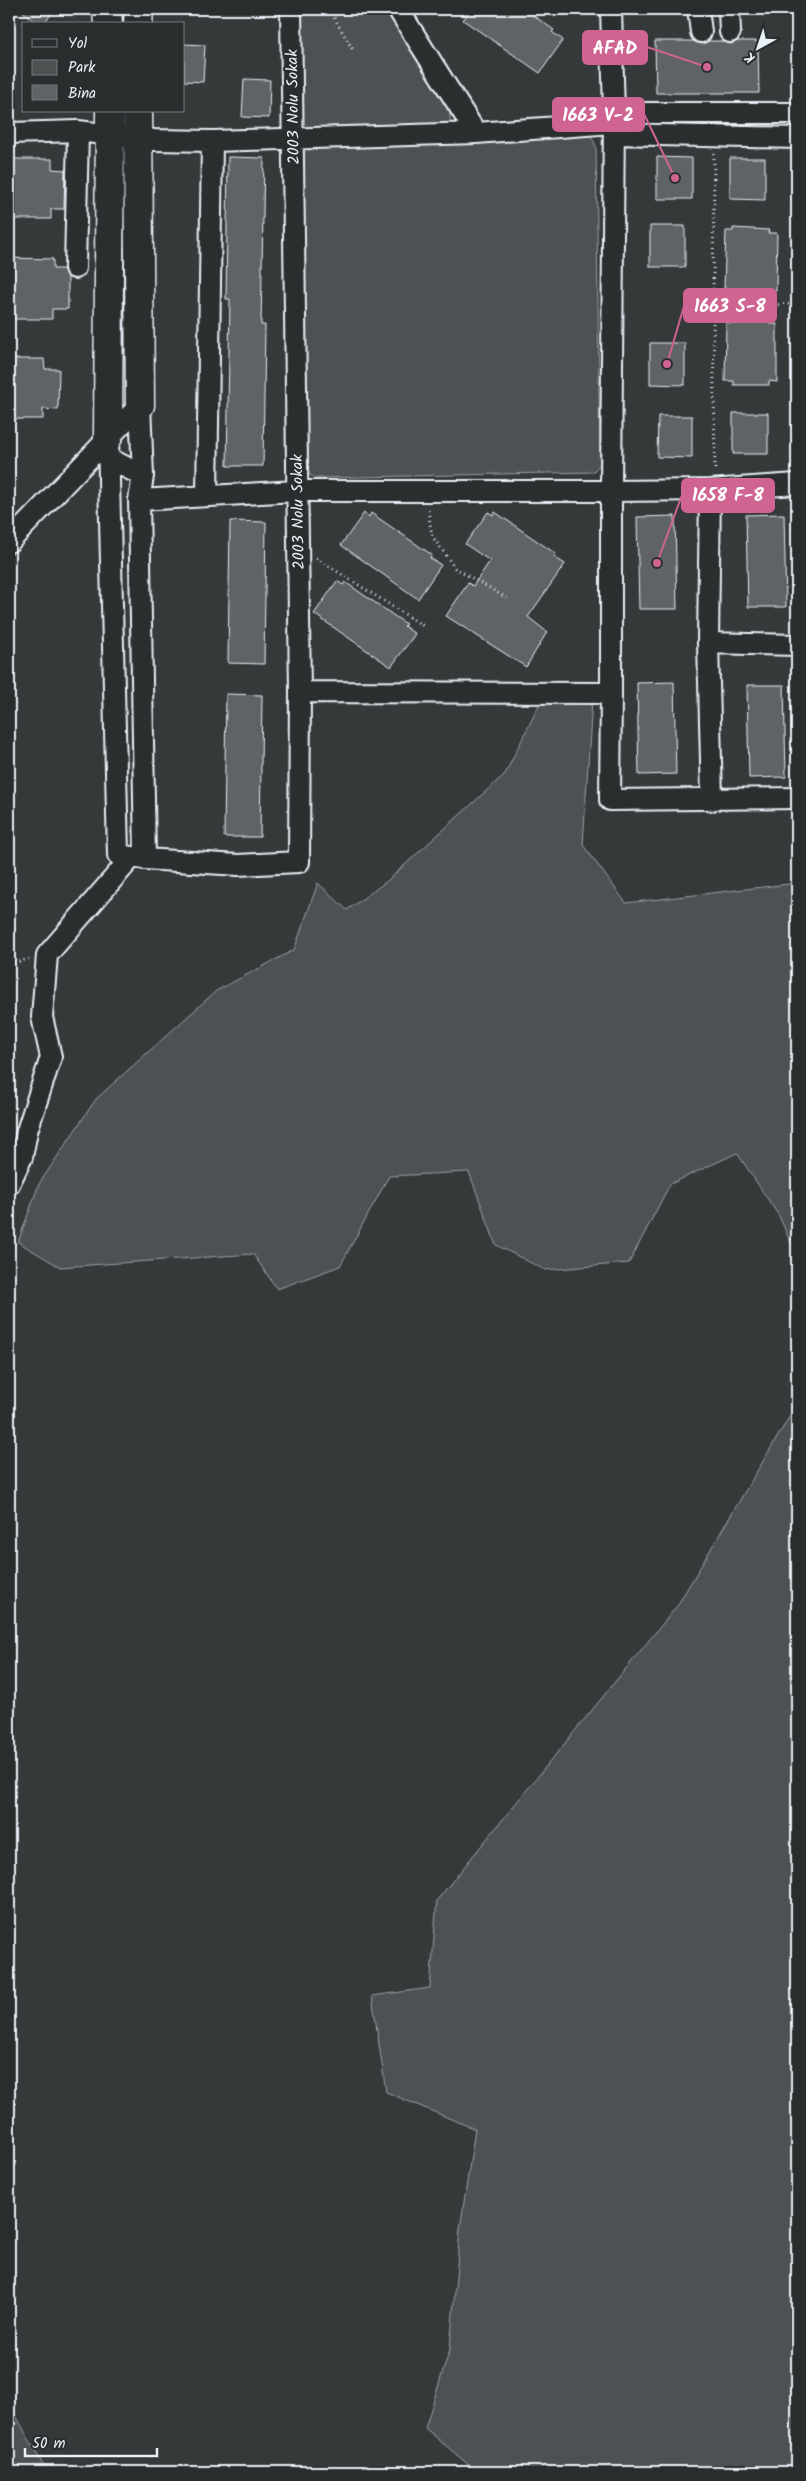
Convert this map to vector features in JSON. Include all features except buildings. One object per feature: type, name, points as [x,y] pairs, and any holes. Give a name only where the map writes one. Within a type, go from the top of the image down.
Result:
[{"type":"street","points":[[107,9],[108,22]]},
{"type":"street","points":[[138,9],[138,22]]},
{"type":"street","name":"2003 Nolu Sokak","points":[[138,858],[238,865],[299,862],[300,692],[291,9]]},
{"type":"street","points":[[398,9],[476,133]]},
{"type":"street","points":[[611,9],[614,123],[610,800],[797,798]]},
{"type":"street","points":[[698,9],[701,32]]},
{"type":"street","points":[[729,9],[730,32]]},
{"type":"street","points":[[9,1184],[22,1157],[27,1131],[51,1057],[42,1018],[46,955],[138,858],[139,500],[142,476],[138,112]]},
{"type":"street","points":[[9,133],[78,131],[110,122],[137,138],[154,140],[293,139],[476,133],[797,113]]},
{"type":"street","points":[[110,122],[108,448],[118,855],[138,858]]},
{"type":"street","points":[[614,123],[714,136],[797,138]]},
{"type":"street","points":[[75,268],[78,131]]},
{"type":"street","points":[[207,496],[212,141]]},
{"type":"street","points":[[9,542],[108,448],[140,405]]},
{"type":"street","points":[[108,448],[142,476]]},
{"type":"street","points":[[139,500],[296,490],[425,492],[713,490],[797,484]]},
{"type":"street","points":[[712,800],[708,643],[713,490]]},
{"type":"street","points":[[708,643],[797,645]]},
{"type":"street","points":[[300,692],[611,693]]},
{"type":"path","points":[[329,9],[353,50]]},
{"type":"path","points":[[713,490],[714,136]]},
{"type":"path","points":[[713,307],[797,304]]},
{"type":"path","points":[[425,492],[432,536],[455,568],[510,600]]},
{"type":"path","points":[[298,547],[425,627]]},
{"type":"green space","points":[[301,9],[387,9],[450,113],[450,125],[303,129]]},
{"type":"green space","points":[[591,136],[596,146],[600,464],[593,472],[315,478],[307,473],[301,149]]},
{"type":"green space","points":[[592,700],[583,845],[626,903],[797,883],[797,1257],[779,1216],[737,1153],[670,1184],[629,1263],[545,1270],[496,1245],[469,1172],[389,1176],[340,1266],[277,1289],[253,1254],[60,1267],[18,1242],[39,1184],[96,1099],[216,991],[294,950],[318,883],[347,910],[387,881],[505,774],[541,701]]},
{"type":"green space","points":[[797,1404],[797,2472],[477,2472],[425,2428],[450,2349],[460,2229],[475,2129],[386,2092],[372,1996],[430,1988],[437,1900],[677,1606]]},
{"type":"green space","points":[[9,2403],[47,2472],[9,2472]]},
{"type":"place","name":"AFAD","points":[[707,67]]},
{"type":"place","name":"1663 V-2","points":[[675,178]]},
{"type":"place","name":"1663 S-8","points":[[667,364]]},
{"type":"place","name":"1658 F-8","points":[[657,563]]}]
